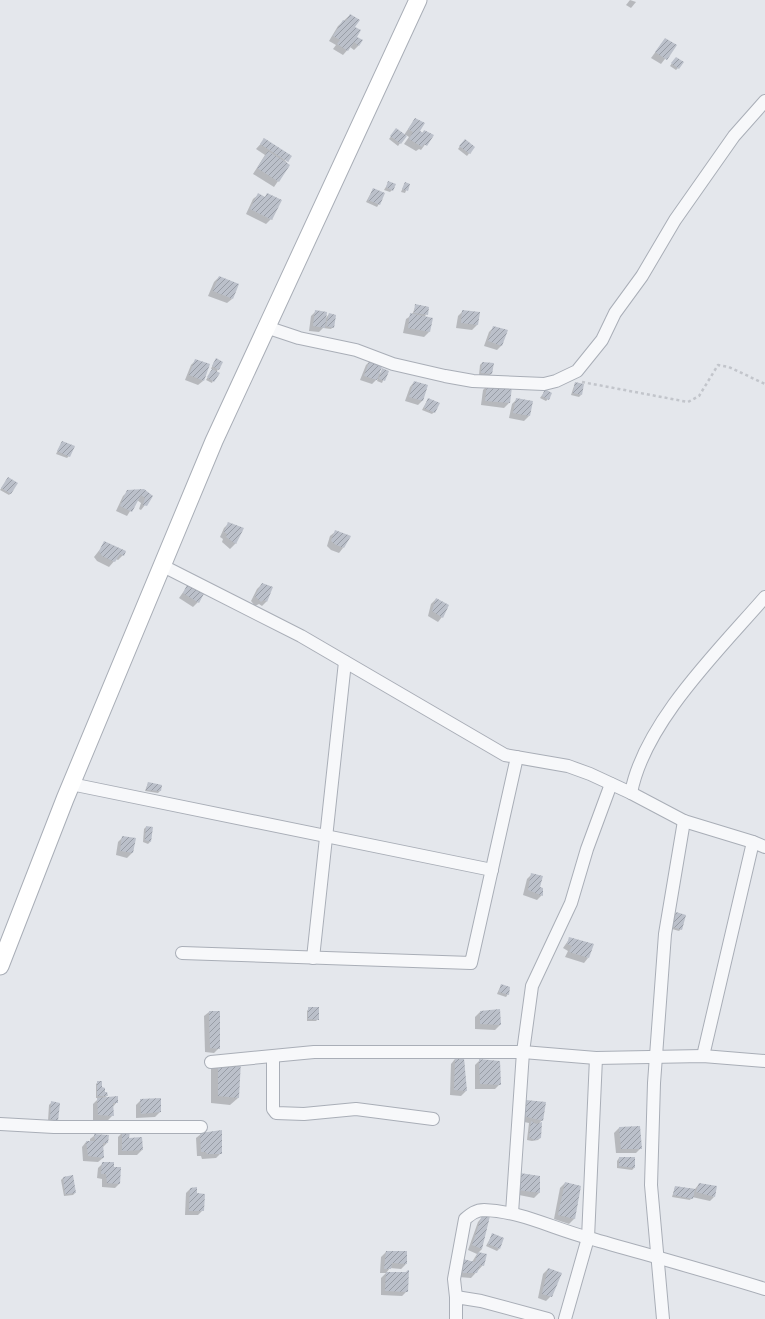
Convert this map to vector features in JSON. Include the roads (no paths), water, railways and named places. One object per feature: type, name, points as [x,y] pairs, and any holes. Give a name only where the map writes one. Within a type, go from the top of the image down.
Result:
[{"type":"street","points":[[0,966],[31,883],[71,784],[214,441],[418,0]]},
{"type":"street","points":[[266,327],[299,338],[356,350],[393,364],[473,381],[544,384],[577,371],[602,340],[615,314],[642,276],[675,220],[734,136],[765,101]]},
{"type":"street","points":[[163,566],[301,636],[505,755],[568,766],[631,793],[684,821],[765,847]]},
{"type":"street","points":[[631,793],[634,778],[647,747],[659,725],[698,674],[765,597]]},
{"type":"street","points":[[313,958],[345,662]]},
{"type":"street","points":[[182,953],[471,963],[517,757]]},
{"type":"street","points":[[71,784],[492,870]]},
{"type":"street","points":[[512,1213],[524,1052],[532,986],[571,902],[587,848],[611,784]]},
{"type":"street","points":[[663,1319],[656,1256],[651,1185],[654,1083],[665,934],[684,821]]},
{"type":"street","points":[[703,1056],[753,842]]},
{"type":"street","points":[[211,1062],[314,1052],[524,1052],[596,1058],[703,1056],[765,1061]]},
{"type":"street","points":[[273,1056],[273,1109],[276,1113],[304,1114],[356,1109],[433,1119]]},
{"type":"street","points":[[565,1319],[588,1238],[596,1058]]},
{"type":"street","points":[[0,1124],[54,1127],[201,1127]]},
{"type":"street","points":[[456,1319],[454,1279],[465,1219],[474,1212],[482,1210],[512,1213],[588,1238],[656,1256],[765,1289]]},
{"type":"street","points":[[456,1297],[481,1301],[548,1319]]}]
